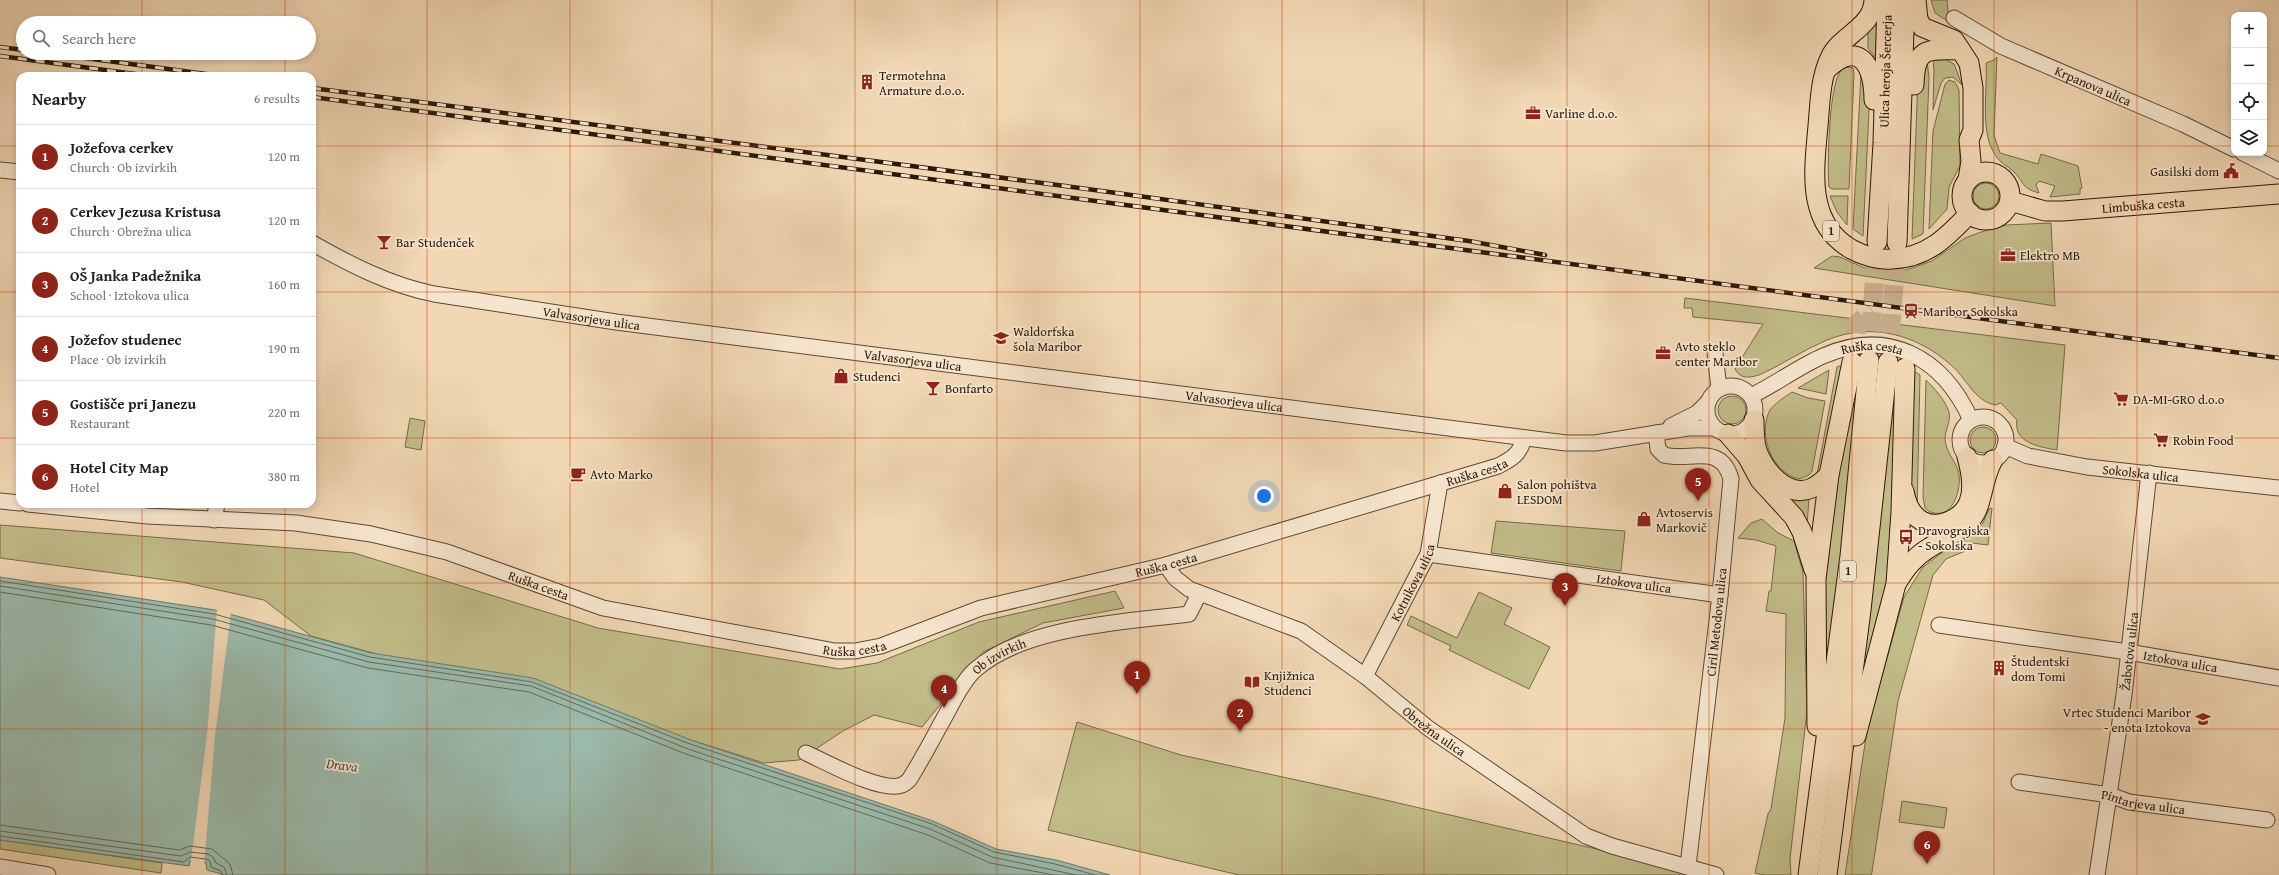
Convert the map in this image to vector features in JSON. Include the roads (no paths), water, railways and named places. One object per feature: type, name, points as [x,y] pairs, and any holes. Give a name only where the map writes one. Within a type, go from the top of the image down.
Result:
[{"type":"main road","name":"1","points":[[1874,0],[1869,18],[1834,49],[1825,71],[1814,176],[1819,212],[1822,219],[1836,237],[1844,244],[1861,254],[1883,260],[1903,259],[1930,249],[1944,240],[1970,213]]},
{"type":"main road","name":"Ulica heroja Šercerja","points":[[1877,242],[1883,143],[1887,0]]},
{"type":"main road","points":[[1897,243],[1902,131],[1905,0]]},
{"type":"main road","points":[[1916,0],[1918,20],[1922,28],[1954,40],[1966,58],[1971,71],[1973,130],[1984,156],[1996,174],[2007,185],[2010,200],[2005,211],[1996,218],[1985,220],[1970,213],[1963,201],[1964,187],[1968,180],[1971,161],[1969,140],[1973,130]]},
{"type":"main road","points":[[1902,131],[1914,103],[1917,59],[1932,49],[1960,50]]},
{"type":"main road","points":[[1825,71],[1837,60],[1847,56],[1857,56],[1868,65],[1872,73],[1874,87],[1873,117],[1883,143]]},
{"type":"main road","points":[[1968,180],[1980,173],[1996,174]]},
{"type":"main road","name":"Limbuška cesta","points":[[2010,200],[2045,211],[2063,211],[2279,194]]},
{"type":"main road","name":"1","points":[[1808,875],[1850,556],[1860,361],[1829,475]]},
{"type":"main road","name":"1","points":[[1827,875],[1875,498],[1896,365],[1902,482]]},
{"type":"main road","points":[[1754,420],[1757,450],[1771,474],[1783,485],[1790,489],[1804,490],[1819,484],[1829,475]]},
{"type":"main road","points":[[1721,431],[1746,456],[1760,480],[1794,517],[1811,554],[1816,579]]},
{"type":"main road","points":[[1902,482],[1909,508],[1922,521],[1930,524],[1949,522],[1963,511],[1970,496],[1971,473],[1967,457]]},
{"type":"main road","points":[[1896,584],[1916,557],[1955,533],[1973,517],[1979,506],[1984,478],[1993,460]]},
{"type":"main road","points":[[1820,781],[1816,742],[1816,579],[1829,475]]},
{"type":"main road","points":[[1839,780],[1852,752],[1865,696],[1896,584],[1902,482]]},
{"type":"street","name":"Krpanova ulica","points":[[1954,18],[2001,46],[2183,124],[2231,148]]},
{"type":"street","points":[[2249,156],[2279,171]]},
{"type":"street","points":[[0,170],[16,172]]},
{"type":"street","name":"Valvasorjeva ulica","points":[[316,245],[351,265],[384,280],[406,288],[434,294],[616,322],[1524,438]]},
{"type":"street","name":"Ruška cesta","points":[[1751,396],[1822,356],[1844,348],[1880,345],[1899,348],[1929,362],[1944,376],[1958,393],[1971,420]]},
{"type":"street","points":[[1715,353],[1719,389]]},
{"type":"street","points":[[1524,438],[1566,443],[1595,444],[1688,428],[1743,432],[1754,420],[1755,405],[1751,396],[1736,386],[1719,389],[1697,413],[1656,433]]},
{"type":"street","points":[[1708,402],[1707,414],[1721,431]]},
{"type":"street","points":[[1985,417],[1997,422],[2004,431],[2005,446],[1999,456],[1993,460],[1979,462],[1967,457],[1962,450],[1960,439],[1966,424],[1971,420],[1985,417]]},
{"type":"street","name":"Ciril Metodova ulica","points":[[1656,433],[1658,449],[1664,455],[1707,456],[1722,461],[1728,470],[1730,480],[1720,595],[1688,866]]},
{"type":"street","name":"Ruška cesta","points":[[68,508],[147,516],[296,523],[371,534],[448,552],[603,608],[836,651],[855,651],[881,646],[981,608],[1166,565],[1498,466],[1512,460],[1521,450],[1524,438]]},
{"type":"street","name":"Sokolska ulica","points":[[2005,446],[2028,456],[2087,467],[2279,488]]},
{"type":"street","name":"Žabotova ulica","points":[[2097,875],[2110,795],[2149,473]]},
{"type":"street","name":"Kotnikova ulica","points":[[1365,676],[1428,554],[1440,483]]},
{"type":"street","points":[[0,501],[16,503]]},
{"type":"street","points":[[214,520],[216,508]]},
{"type":"street","name":"Iztokova ulica","points":[[1428,554],[1720,595]]},
{"type":"street","name":"Obrežna ulica","points":[[1166,565],[1175,578],[1199,594],[1301,631],[1365,676],[1428,728],[1586,836],[1612,846],[1716,875]]},
{"type":"street","name":"Ob izvirkih","points":[[806,753],[870,782],[889,786],[901,786],[909,780],[956,697],[974,671],[995,656],[1013,647],[1053,634],[1190,614],[1199,594]]},
{"type":"street","name":"Iztokova ulica","points":[[1939,625],[2128,652],[2279,678]]},
{"type":"street","name":"Pintarjeva ulica","points":[[2019,782],[2110,795],[2129,802],[2267,820]]},
{"type":"street","points":[[0,867],[48,875]]},
{"type":"water","name":"Drava","points":[[0,577],[215,610],[371,653],[533,678],[691,740],[933,821],[996,849],[1056,860],[1110,875],[225,875],[207,870],[206,863],[190,861],[189,866],[0,840]]},
{"type":"tunnel","points":[[1869,360],[1877,243]]},
{"type":"tunnel","points":[[1888,362],[1897,244]]},
{"type":"tunnel","points":[[1852,362],[1857,324],[1872,310]]},
{"type":"railway","points":[[0,47],[16,49]]},
{"type":"railway","points":[[0,56],[16,58]]},
{"type":"railway","points":[[30,60],[120,72]]},
{"type":"railway","points":[[101,60],[191,72]]},
{"type":"railway","points":[[316,89],[1065,186],[1469,241],[1545,255]]},
{"type":"railway","points":[[316,98],[2279,358]]},
{"type":"place","name":"Termotehna Armature d.o.o.","points":[[867,82]]},
{"type":"place","name":"Varline d.o.o.","points":[[1533,113]]},
{"type":"place","name":"Gasilski dom","points":[[2231,171]]},
{"type":"place","name":"Bar Studenček","points":[[384,242]]},
{"type":"place","name":"Elektro MB","points":[[2008,255]]},
{"type":"place","name":"Maribor Sokolska","points":[[1911,311]]},
{"type":"place","name":"Waldorfska šola Maribor","points":[[1001,338]]},
{"type":"place","name":"Avto steklo center Maribor","points":[[1663,353]]},
{"type":"place","name":"Studenci","points":[[841,376]]},
{"type":"place","name":"Bonfarto","points":[[933,388]]},
{"type":"place","name":"DA-MI-GRO d.o.o","points":[[2121,399]]},
{"type":"place","name":"Robin Food","points":[[2161,440]]},
{"type":"place","name":"Avto Marko","points":[[578,474]]},
{"type":"place","name":"Salon pohištva LESDOM","points":[[1505,491]]},
{"type":"place","name":"Gostišče pri Janezu","points":[[1698,501]]},
{"type":"place","name":"Avtoservis Markovič","points":[[1644,519]]},
{"type":"place","name":"Dravograjska - Sokolska","points":[[1906,537]]},
{"type":"place","name":"OŠ Janka Padežnika","points":[[1565,606]]},
{"type":"place","name":"Študentski dom Tomi","points":[[1999,668]]},
{"type":"place","name":"Knjižnica Studenci","points":[[1252,682]]},
{"type":"place","name":"Jožefova cerkev","points":[[1137,694]]},
{"type":"place","name":"Jožefov studenec","points":[[944,708]]},
{"type":"place","name":"Vrtec Studenci Maribor - enota Iztokova","points":[[2203,719]]},
{"type":"place","name":"Cerkev Jezusa Kristusa","points":[[1240,732]]},
{"type":"place","name":"Hotel City Map","points":[[1927,864]]}]
